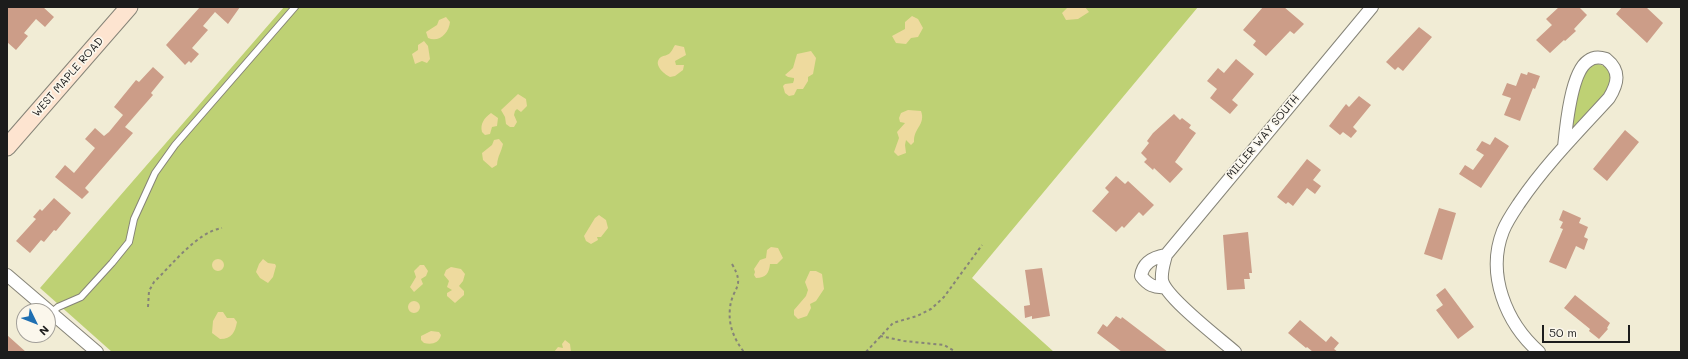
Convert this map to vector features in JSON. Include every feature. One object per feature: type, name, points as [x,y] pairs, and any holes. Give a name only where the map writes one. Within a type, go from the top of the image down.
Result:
[{"type":"main road","name":"WEST MAPLE ROAD","points":[[7,147],[129,7]]},
{"type":"street","name":"MILLER WAY SOUTH","points":[[1165,286],[1162,272],[1166,255],[1184,231],[1372,7]]},
{"type":"street","points":[[1539,352],[1515,326],[1504,301],[1498,276],[1498,249],[1504,230],[1538,177],[1609,98],[1616,87],[1618,79],[1615,70],[1606,59],[1594,58],[1587,61],[1582,68],[1576,83],[1564,147]]},
{"type":"street","points":[[1166,255],[1155,257],[1146,264],[1142,270],[1141,276],[1156,288],[1165,286],[1169,293],[1235,352]]},
{"type":"street","points":[[7,274],[40,303]]},
{"type":"street","points":[[56,316],[97,352]]},
{"type":"lane","points":[[56,309],[82,297],[129,242],[134,219],[155,173],[175,144],[295,7]]},
{"type":"path","points":[[148,307],[149,291],[154,282],[197,241],[211,230],[222,228]]},
{"type":"path","points":[[866,352],[893,323],[917,316],[935,305],[944,297],[982,245]]},
{"type":"path","points":[[732,264],[739,276],[737,289],[730,307],[730,326],[737,343],[744,352]]},
{"type":"path","points":[[880,336],[904,341],[944,345],[956,352]]},
{"type":"green space","points":[[284,7],[1198,7],[972,278],[1054,352],[112,352],[40,288]]},
{"type":"green space","points":[[1595,63],[1607,67],[1612,77],[1607,92],[1573,127],[1572,121],[1574,106],[1579,88],[1587,69]]},
{"type":"sand","points":[[1068,7],[1085,7],[1089,12],[1078,19],[1066,20],[1062,13]]},
{"type":"sand","points":[[912,16],[918,19],[923,28],[918,37],[911,38],[906,44],[896,43],[892,36],[905,29],[905,22]]},
{"type":"sand","points":[[446,17],[450,22],[446,33],[440,38],[428,38],[426,32],[437,25],[439,20]]},
{"type":"sand","points":[[424,41],[428,46],[430,59],[427,63],[422,61],[415,64],[412,54],[418,50],[418,45]]},
{"type":"sand","points":[[675,45],[684,47],[686,55],[675,61],[676,65],[684,65],[683,70],[675,76],[670,77],[662,71],[658,66],[658,63],[661,57],[668,55]]},
{"type":"sand","points":[[811,51],[816,58],[813,74],[808,77],[808,81],[803,89],[797,89],[794,95],[789,96],[785,93],[783,86],[785,84],[793,83],[794,78],[785,75],[793,68],[797,54]]},
{"type":"sand","points":[[518,94],[526,99],[527,106],[521,112],[517,109],[515,111],[514,115],[517,122],[514,127],[510,127],[506,124],[505,117],[501,110]]},
{"type":"sand","points":[[908,110],[921,111],[922,120],[915,133],[914,142],[911,145],[906,140],[906,153],[898,156],[894,152],[899,138],[897,132],[905,123],[900,122],[899,118],[901,113]]},
{"type":"sand","points":[[491,113],[498,118],[497,126],[492,127],[490,134],[485,135],[482,132],[482,124],[486,117]]},
{"type":"sand","points":[[499,139],[503,144],[497,165],[492,168],[483,160],[482,153],[492,145],[494,140]]},
{"type":"sand","points":[[599,215],[606,220],[608,228],[601,237],[597,237],[598,240],[591,244],[586,241],[584,236],[595,218]]},
{"type":"sand","points":[[771,247],[778,248],[783,258],[777,264],[770,264],[769,270],[765,276],[756,278],[754,275],[754,269],[760,260],[766,258],[767,250]]},
{"type":"sand","points":[[220,259],[223,260],[223,270],[216,271],[213,270],[212,263],[213,260]]},
{"type":"sand","points":[[263,259],[268,263],[275,264],[276,266],[273,277],[268,283],[260,278],[256,272]]},
{"type":"sand","points":[[420,265],[424,265],[428,271],[426,276],[421,279],[423,284],[414,292],[410,287],[416,277],[414,271]]},
{"type":"sand","points":[[451,267],[461,269],[465,274],[463,281],[459,286],[464,291],[464,295],[455,303],[447,296],[447,293],[452,290],[447,287],[449,281],[444,275],[446,270]]},
{"type":"sand","points":[[810,271],[816,271],[822,274],[824,289],[816,301],[810,304],[811,308],[807,316],[798,319],[794,315],[794,310],[806,296],[808,290],[805,282]]},
{"type":"sand","points":[[412,301],[416,301],[420,307],[416,313],[412,313],[408,309],[408,305]]},
{"type":"sand","points":[[218,312],[223,312],[227,318],[234,318],[237,322],[234,332],[224,339],[220,339],[212,333],[213,321]]},
{"type":"sand","points":[[431,331],[439,332],[441,335],[439,340],[430,344],[424,343],[421,340],[421,336]]},
{"type":"sand","points":[[565,340],[570,344],[571,352],[554,352],[558,347],[563,348],[562,344]]},
{"type":"building","points":[[7,7],[43,7],[54,17],[45,27],[36,19],[24,33],[28,36],[16,50],[7,42]]},
{"type":"building","points":[[200,7],[240,7],[228,24],[215,12],[203,26],[208,30],[192,48],[199,54],[191,63],[189,61],[185,65],[166,45]]},
{"type":"building","points":[[1263,7],[1284,7],[1304,24],[1294,34],[1290,31],[1266,56],[1253,45],[1256,41],[1243,30]]},
{"type":"building","points":[[1559,7],[1579,7],[1587,15],[1574,29],[1576,31],[1550,53],[1536,40],[1552,25],[1546,19]]},
{"type":"building","points":[[1622,7],[1646,7],[1663,23],[1647,43],[1616,14]]},
{"type":"building","points":[[1419,27],[1432,37],[1403,71],[1398,67],[1395,70],[1386,62]]},
{"type":"building","points":[[1236,59],[1254,74],[1232,100],[1238,105],[1230,114],[1210,98],[1217,89],[1207,81],[1218,68],[1224,73]]},
{"type":"building","points":[[153,67],[164,77],[151,93],[153,95],[125,127],[133,133],[85,188],[89,192],[82,199],[55,177],[65,165],[74,173],[95,148],[85,139],[95,128],[104,136],[109,132],[123,115],[114,107],[136,80],[139,82]]},
{"type":"building","points":[[1528,72],[1540,76],[1535,89],[1533,88],[1520,121],[1504,115],[1511,98],[1502,95],[1507,83],[1516,86],[1521,73],[1527,75]]},
{"type":"building","points":[[1359,96],[1371,105],[1353,127],[1357,131],[1351,138],[1343,132],[1340,135],[1329,126],[1346,104],[1349,107]]},
{"type":"building","points":[[1174,114],[1180,120],[1182,118],[1191,125],[1189,128],[1196,133],[1175,162],[1183,169],[1170,183],[1154,168],[1153,170],[1144,162],[1147,159],[1141,153],[1149,143],[1147,141],[1153,133]]},
{"type":"building","points":[[1625,130],[1639,142],[1607,181],[1593,169]]},
{"type":"building","points":[[1495,137],[1509,146],[1481,188],[1459,174],[1465,165],[1473,170],[1484,155],[1476,150],[1482,141],[1490,145]]},
{"type":"building","points":[[1307,159],[1321,170],[1313,180],[1321,186],[1315,194],[1307,188],[1293,206],[1288,202],[1286,204],[1277,197]]},
{"type":"building","points":[[1116,176],[1125,184],[1128,181],[1154,205],[1143,216],[1139,212],[1124,228],[1122,226],[1116,232],[1092,211],[1109,192],[1105,188]]},
{"type":"building","points":[[54,198],[71,213],[56,231],[54,230],[44,242],[41,240],[30,253],[16,241],[36,219],[33,217],[40,209],[42,211]]},
{"type":"building","points":[[1439,208],[1456,213],[1442,260],[1424,254]]},
{"type":"building","points":[[1563,210],[1581,218],[1579,223],[1588,227],[1584,237],[1588,239],[1584,250],[1576,246],[1566,269],[1549,262],[1563,229],[1560,228],[1563,222],[1559,220]]},
{"type":"building","points":[[1248,232],[1252,273],[1249,273],[1250,279],[1244,279],[1245,289],[1227,290],[1223,235]]},
{"type":"building","points":[[1042,268],[1050,316],[1032,319],[1032,316],[1025,318],[1024,306],[1030,305],[1025,270]]},
{"type":"building","points":[[1445,288],[1474,327],[1458,339],[1436,310],[1443,305],[1436,295]]},
{"type":"building","points":[[1575,295],[1610,323],[1607,328],[1608,329],[1599,339],[1589,331],[1590,329],[1564,308]]},
{"type":"building","points":[[1116,316],[1121,319],[1122,317],[1168,352],[1122,352],[1097,333],[1103,324],[1107,327]]},
{"type":"building","points":[[1300,320],[1326,342],[1331,336],[1339,343],[1334,349],[1338,352],[1313,352],[1288,333]]},
{"type":"building","points":[[7,335],[26,352],[7,352]]}]
